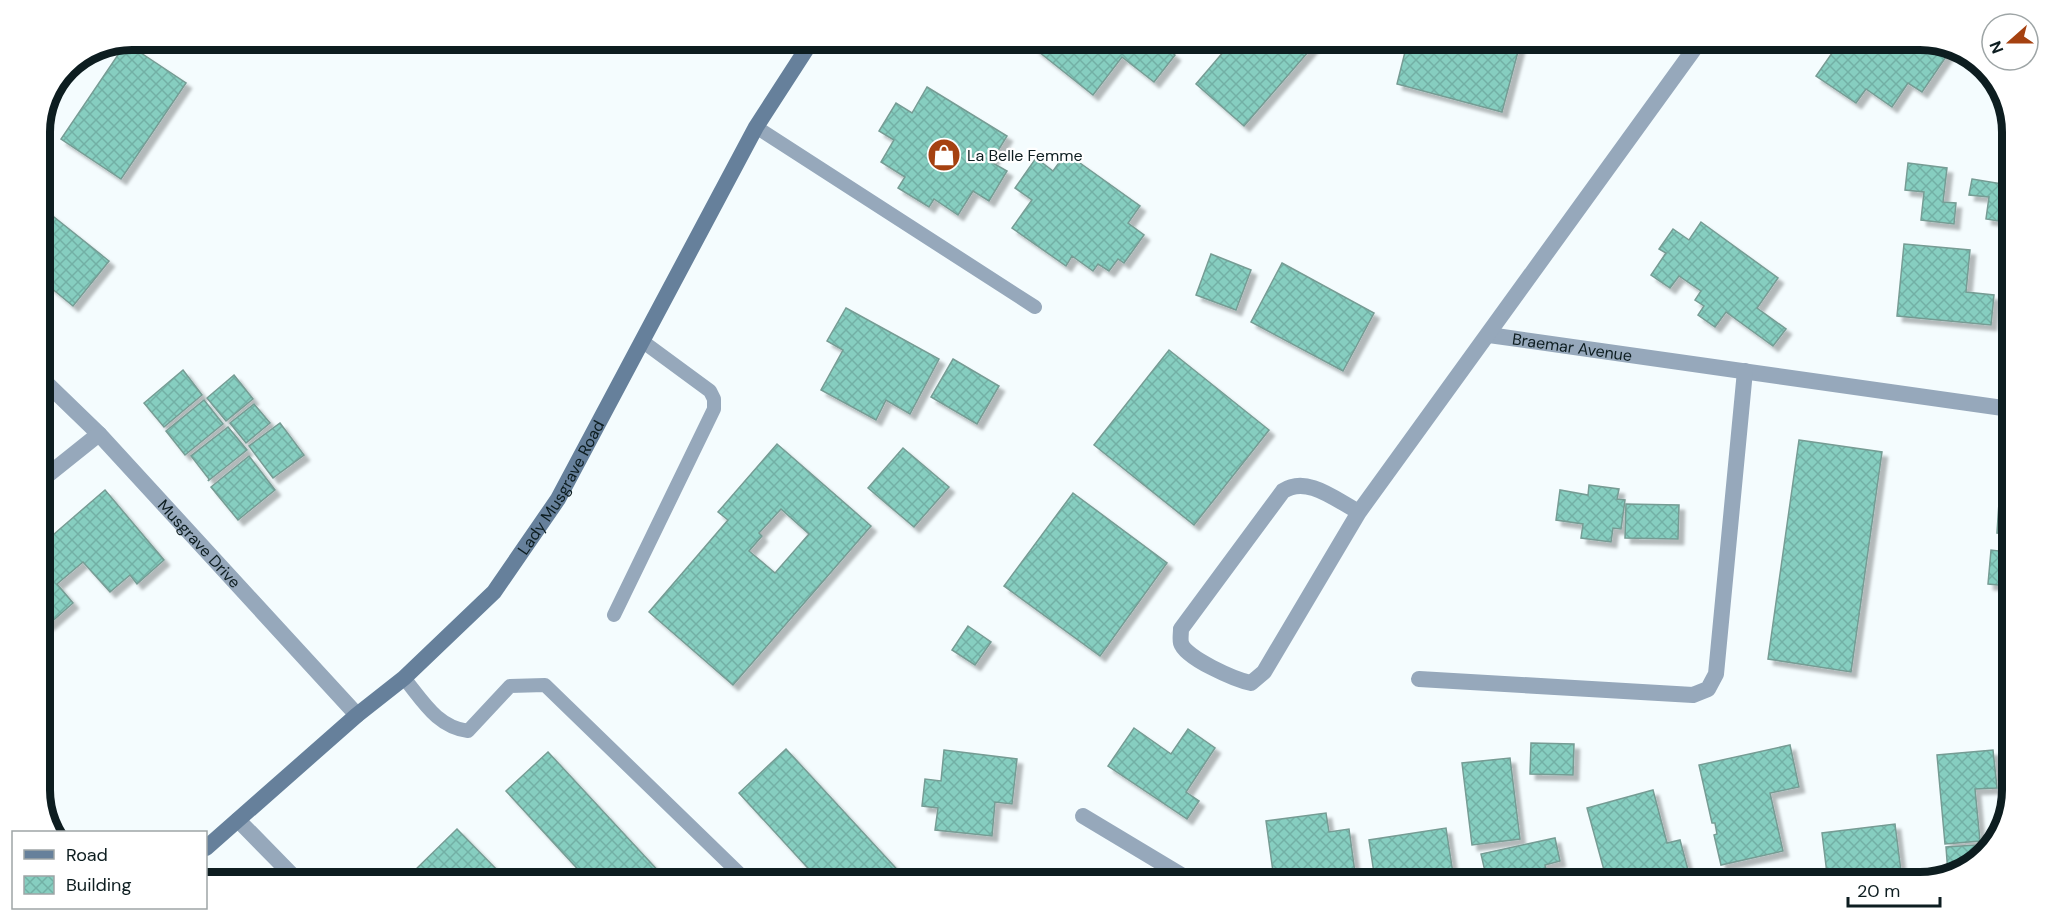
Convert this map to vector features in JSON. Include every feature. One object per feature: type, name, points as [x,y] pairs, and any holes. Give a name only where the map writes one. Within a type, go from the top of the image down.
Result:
[{"type":"main road","name":"Lady Musgrave Road","points":[[207,847],[357,715],[404,678],[494,592],[558,499],[756,128],[806,50]]},
{"type":"street","name":"Braemar Avenue","points":[[1693,50],[1489,335],[2002,408]]},
{"type":"street","points":[[1359,512],[1304,484],[1292,485],[1282,491],[1181,629],[1181,644],[1190,655],[1240,681],[1251,683],[1263,672],[1359,512],[1489,335]]},
{"type":"street","points":[[1419,679],[1693,695],[1708,689],[1716,674],[1745,371]]},
{"type":"street","name":"Musgrave Drive","points":[[50,387],[99,434],[357,715]]},
{"type":"street","points":[[50,473],[99,434]]},
{"type":"street","points":[[1083,816],[1176,872]]},
{"type":"street","points":[[238,820],[289,872]]},
{"type":"lane","points":[[756,128],[1035,308]]},
{"type":"lane","points":[[614,615],[714,409],[714,399],[710,391],[642,341]]},
{"type":"lane","points":[[404,678],[436,718],[452,729],[468,731],[510,686],[545,685],[737,872]]},
{"type":"building","points":[[136,50],[186,83],[121,179],[61,139],[121,51]]},
{"type":"building","points":[[1037,50],[1169,50],[1175,55],[1154,82],[1122,57],[1093,95]]},
{"type":"building","points":[[1225,50],[1310,50],[1244,126],[1196,84]]},
{"type":"building","points":[[1406,50],[1518,50],[1502,112],[1397,84]]},
{"type":"building","points":[[1834,50],[1920,50],[1948,55],[1922,92],[1908,83],[1892,107],[1866,89],[1856,103],[1816,76]]},
{"type":"building","points":[[927,87],[1007,136],[991,162],[1007,171],[989,201],[973,191],[958,215],[934,199],[929,207],[898,188],[905,177],[881,162],[894,140],[879,131],[896,103],[912,113]]},
{"type":"building","points":[[1066,153],[1140,206],[1128,223],[1144,235],[1124,263],[1118,259],[1109,271],[1098,264],[1093,271],[1072,256],[1066,266],[1012,228],[1032,200],[1015,188],[1036,158],[1053,171]]},
{"type":"building","points":[[1908,163],[1947,168],[1943,202],[1956,203],[1954,224],[1921,220],[1924,192],[1905,190]]},
{"type":"building","points":[[1972,179],[2002,184],[1998,221],[1986,219],[1989,197],[1969,195]]},
{"type":"building","points":[[50,214],[109,261],[73,306],[50,287]]},
{"type":"building","points":[[1701,222],[1778,278],[1757,308],[1786,329],[1773,346],[1726,312],[1715,327],[1698,315],[1704,306],[1695,300],[1701,291],[1679,276],[1670,288],[1651,275],[1666,253],[1659,249],[1673,229],[1689,240]]},
{"type":"building","points":[[1904,244],[1970,250],[1966,292],[1994,295],[1991,325],[1897,316]]},
{"type":"building","points":[[1211,254],[1251,270],[1236,310],[1196,295]]},
{"type":"building","points":[[1282,263],[1374,313],[1343,371],[1251,322]]},
{"type":"building","points":[[846,308],[939,359],[910,414],[886,400],[876,420],[821,390],[843,350],[827,341]]},
{"type":"building","points":[[1169,350],[1269,430],[1194,525],[1094,445]]},
{"type":"building","points":[[953,359],[999,386],[977,424],[931,397]]},
{"type":"building","points":[[183,370],[202,395],[164,427],[144,403]]},
{"type":"building","points":[[234,375],[253,399],[226,421],[207,398]]},
{"type":"building","points":[[204,400],[223,424],[185,455],[166,431]]},
{"type":"building","points":[[254,404],[270,423],[246,443],[230,423]]},
{"type":"building","points":[[280,423],[304,455],[273,478],[249,446]]},
{"type":"building","points":[[228,427],[247,450],[208,481],[209,479],[191,456]]},
{"type":"building","points":[[1799,440],[1882,452],[1851,672],[1768,659]]},
{"type":"building","points":[[777,444],[871,526],[733,685],[649,612],[728,520],[718,512]],"holes":[[[781,509],[809,534],[775,573],[749,551],[762,536],[759,533]]]},
{"type":"building","points":[[903,448],[949,487],[914,527],[868,488]]},
{"type":"building","points":[[249,456],[275,490],[238,520],[211,487]]},
{"type":"building","points":[[1589,485],[1619,489],[1617,499],[1625,500],[1621,529],[1613,528],[1611,542],[1581,538],[1583,524],[1556,520],[1560,490],[1588,495]]},
{"type":"building","points":[[2000,487],[2002,487],[2002,533],[1997,533]]},
{"type":"building","points":[[105,490],[164,560],[137,584],[130,575],[110,592],[83,562],[57,584],[73,603],[50,623],[50,538]]},
{"type":"building","points":[[1073,493],[1167,563],[1100,656],[1004,586]]},
{"type":"building","points":[[1626,504],[1679,505],[1678,539],[1625,538]]},
{"type":"building","points":[[1991,550],[2002,551],[2002,585],[1988,584]]},
{"type":"building","points":[[968,626],[991,642],[975,665],[952,650]]},
{"type":"building","points":[[1134,728],[1171,754],[1188,729],[1215,748],[1186,792],[1199,801],[1187,819],[1108,766]]},
{"type":"building","points":[[1531,743],[1574,744],[1573,775],[1530,774]]},
{"type":"building","points":[[1790,745],[1799,787],[1770,793],[1783,851],[1721,865],[1714,835],[1717,834],[1715,823],[1712,823],[1699,765]]},
{"type":"building","points":[[786,749],[899,872],[811,872],[739,793]]},
{"type":"building","points":[[944,750],[1017,759],[1012,804],[995,802],[992,836],[935,830],[938,808],[922,806],[925,779],[941,781]]},
{"type":"building","points":[[1993,750],[1997,788],[1975,789],[1980,841],[1945,844],[1937,755]]},
{"type":"building","points":[[548,752],[659,872],[580,872],[506,791]]},
{"type":"building","points":[[1510,758],[1520,839],[1472,845],[1462,763]]},
{"type":"building","points":[[1653,790],[1667,843],[1680,840],[1689,872],[1605,872],[1587,808]]},
{"type":"building","points":[[1326,813],[1329,832],[1349,829],[1355,872],[1273,872],[1266,821]]},
{"type":"building","points":[[1895,824],[1901,872],[1827,872],[1822,833]]},
{"type":"building","points":[[1446,828],[1453,872],[1374,872],[1369,840]]},
{"type":"building","points":[[457,829],[499,872],[413,872]]},
{"type":"building","points":[[1555,838],[1560,861],[1545,865],[1547,872],[1485,872],[1481,854]]},
{"type":"building","points":[[1980,845],[1966,858],[1947,867],[1946,847]]},
{"type":"place","name":"La Belle Femme","points":[[944,155]]}]
